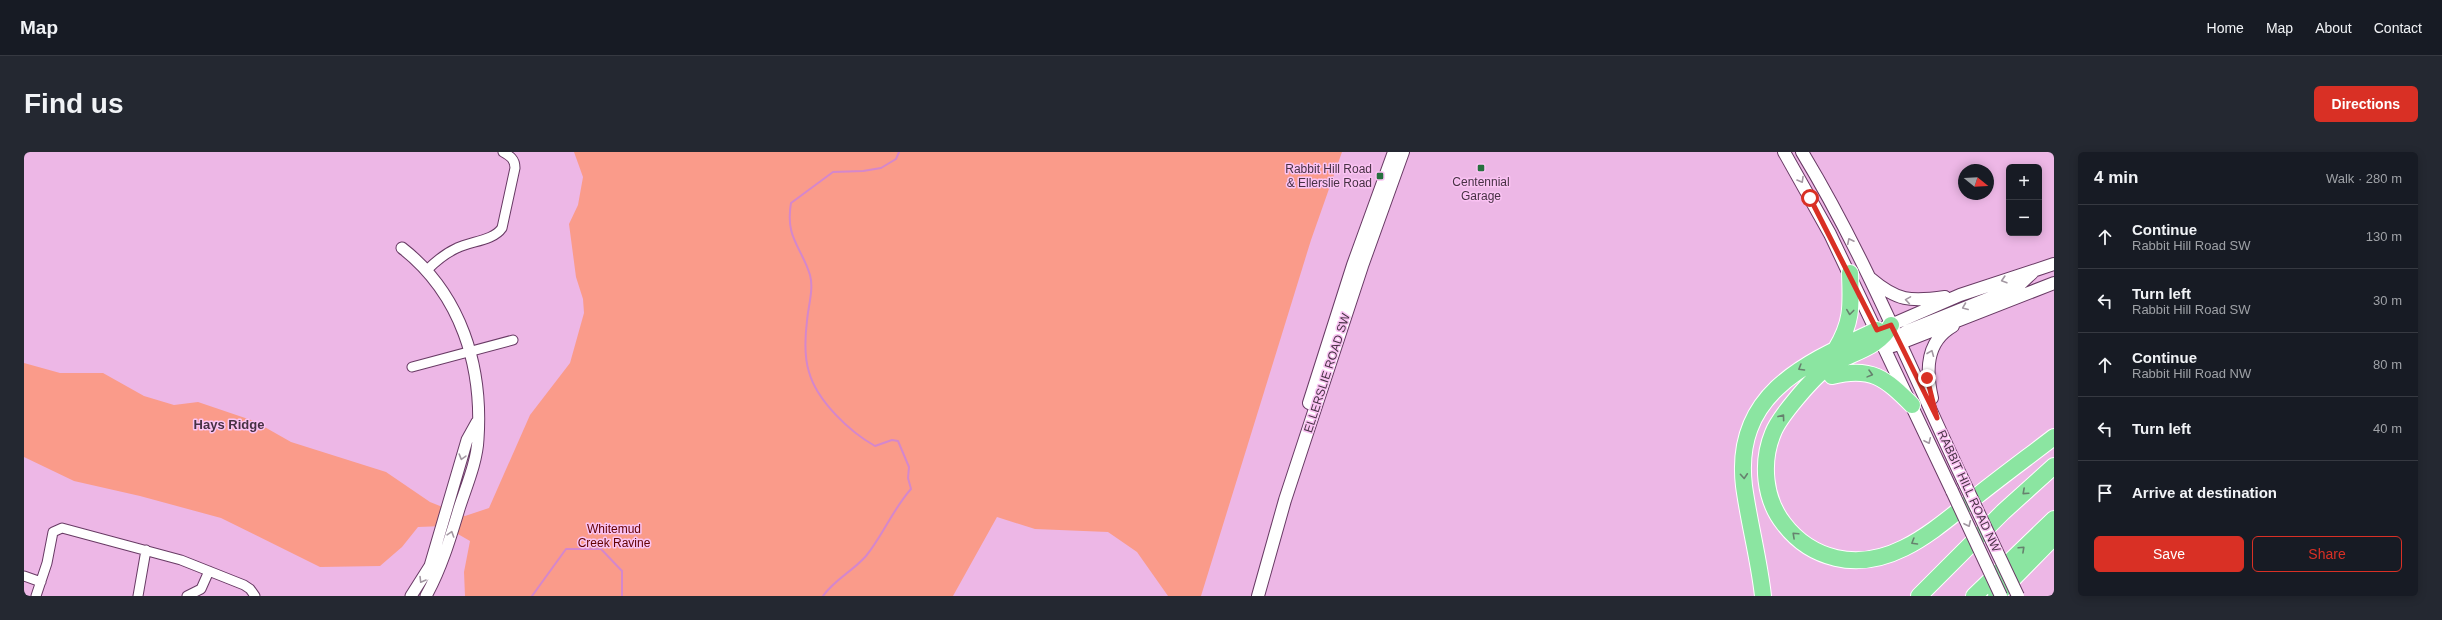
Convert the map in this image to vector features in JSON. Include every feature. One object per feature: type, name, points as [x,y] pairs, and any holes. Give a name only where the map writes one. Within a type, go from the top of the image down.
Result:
[{"type":"highway","points":[[1836,349],[1849,323],[1851,305],[1850,273]]},
{"type":"highway","points":[[1763,596],[1760,570],[1744,486],[1743,454],[1749,429],[1763,402],[1774,388],[1796,371],[1836,349],[1888,337]]},
{"type":"highway","points":[[1806,389],[1832,376],[1888,337]]},
{"type":"highway","points":[[1888,337],[1824,369],[1791,405],[1773,431],[1766,458],[1768,489],[1776,513],[1792,533],[1813,550],[1845,560],[1870,560],[1903,549],[1939,525],[2054,437]]},
{"type":"highway","points":[[1832,376],[1851,371],[1870,373],[1882,378],[1912,405]]},
{"type":"highway","points":[[1919,596],[1998,517],[2054,466]]},
{"type":"highway","points":[[1974,596],[2054,519]]},
{"type":"highway","points":[[1996,596],[2054,537]]},
{"type":"main road","name":"ELLERSLIE ROAD SW","points":[[1250,596],[1281,487],[1353,265],[1394,152]]},
{"type":"main road","name":"ELLERSLIE ROAD SW","points":[[1258,596],[1286,500],[1362,266],[1403,152]]},
{"type":"main road","points":[[1784,152],[1850,273],[1888,337]]},
{"type":"main road","points":[[1802,152],[1832,204],[1867,276],[1888,337]]},
{"type":"main road","points":[[1867,276],[1881,288],[1902,299],[1919,301],[1960,295],[2054,264]]},
{"type":"main road","points":[[1888,337],[2017,287],[2035,270]]},
{"type":"main road","points":[[1937,418],[1927,378],[1927,363],[1940,337],[1948,329],[1966,319],[2054,283]]},
{"type":"main road","points":[[1888,337],[1960,295]]},
{"type":"main road","points":[[1888,337],[1966,319]]},
{"type":"main road","name":"RABBIT HILL ROAD NW","points":[[1888,337],[1912,405],[2001,596]]},
{"type":"main road","name":"RABBIT HILL ROAD NW","points":[[1888,337],[1937,418],[2018,596]]},
{"type":"street","points":[[427,270],[445,255],[457,248],[498,234],[502,228],[515,168],[515,162],[503,152]]},
{"type":"street","points":[[402,248],[427,270],[454,310],[470,350],[478,385],[478,439],[473,463],[446,551],[426,596]]},
{"type":"street","points":[[412,367],[470,350],[513,340]]},
{"type":"street","points":[[411,596],[430,566],[467,440],[477,421]]},
{"type":"street","points":[[36,596],[41,582],[53,532],[57,528],[70,529],[146,550],[209,571],[250,588],[255,596]]},
{"type":"street","points":[[138,596],[146,550]]},
{"type":"street","points":[[187,596],[202,589],[209,571]]},
{"type":"street","points":[[24,576],[41,582]]},
{"type":"green space","name":"Whitemud Creek Ravine","points":[[574,152],[1342,152],[1311,240],[1201,596],[1168,596],[1137,552],[1108,532],[1035,529],[997,517],[953,596],[465,596],[464,572],[470,541],[444,526],[418,527],[402,547],[380,566],[320,567],[221,518],[140,496],[74,481],[24,457],[24,363],[60,373],[103,373],[144,396],[174,405],[198,402],[254,421],[291,442],[386,472],[430,502],[465,516],[489,508],[530,415],[570,363],[584,313],[583,299],[576,277],[569,224],[578,205],[583,177]]},
{"type":"waterway","points":[[823,596],[827,590],[866,556],[911,489],[908,478],[909,467],[898,441],[892,440],[875,446],[865,440],[855,433],[836,415],[819,394],[813,383],[807,366],[805,346],[811,280],[792,234],[790,225],[791,203],[833,172],[863,171],[881,168],[896,159],[899,152]]},
{"type":"waterway","points":[[532,596],[566,549],[601,549],[622,571],[622,596]]},
{"type":"place","name":"Centennial Garage","points":[[1481,168]]},
{"type":"place","name":"Rabbit Hill Road & Ellerslie Road","points":[[1380,176]]},
{"type":"district","name":"Hays Ridge","points":[[229,424]]},
{"type":"route","points":[[1810,198],[1830,234],[1877,330],[1891,325],[1937,418],[1927,378]]}]
